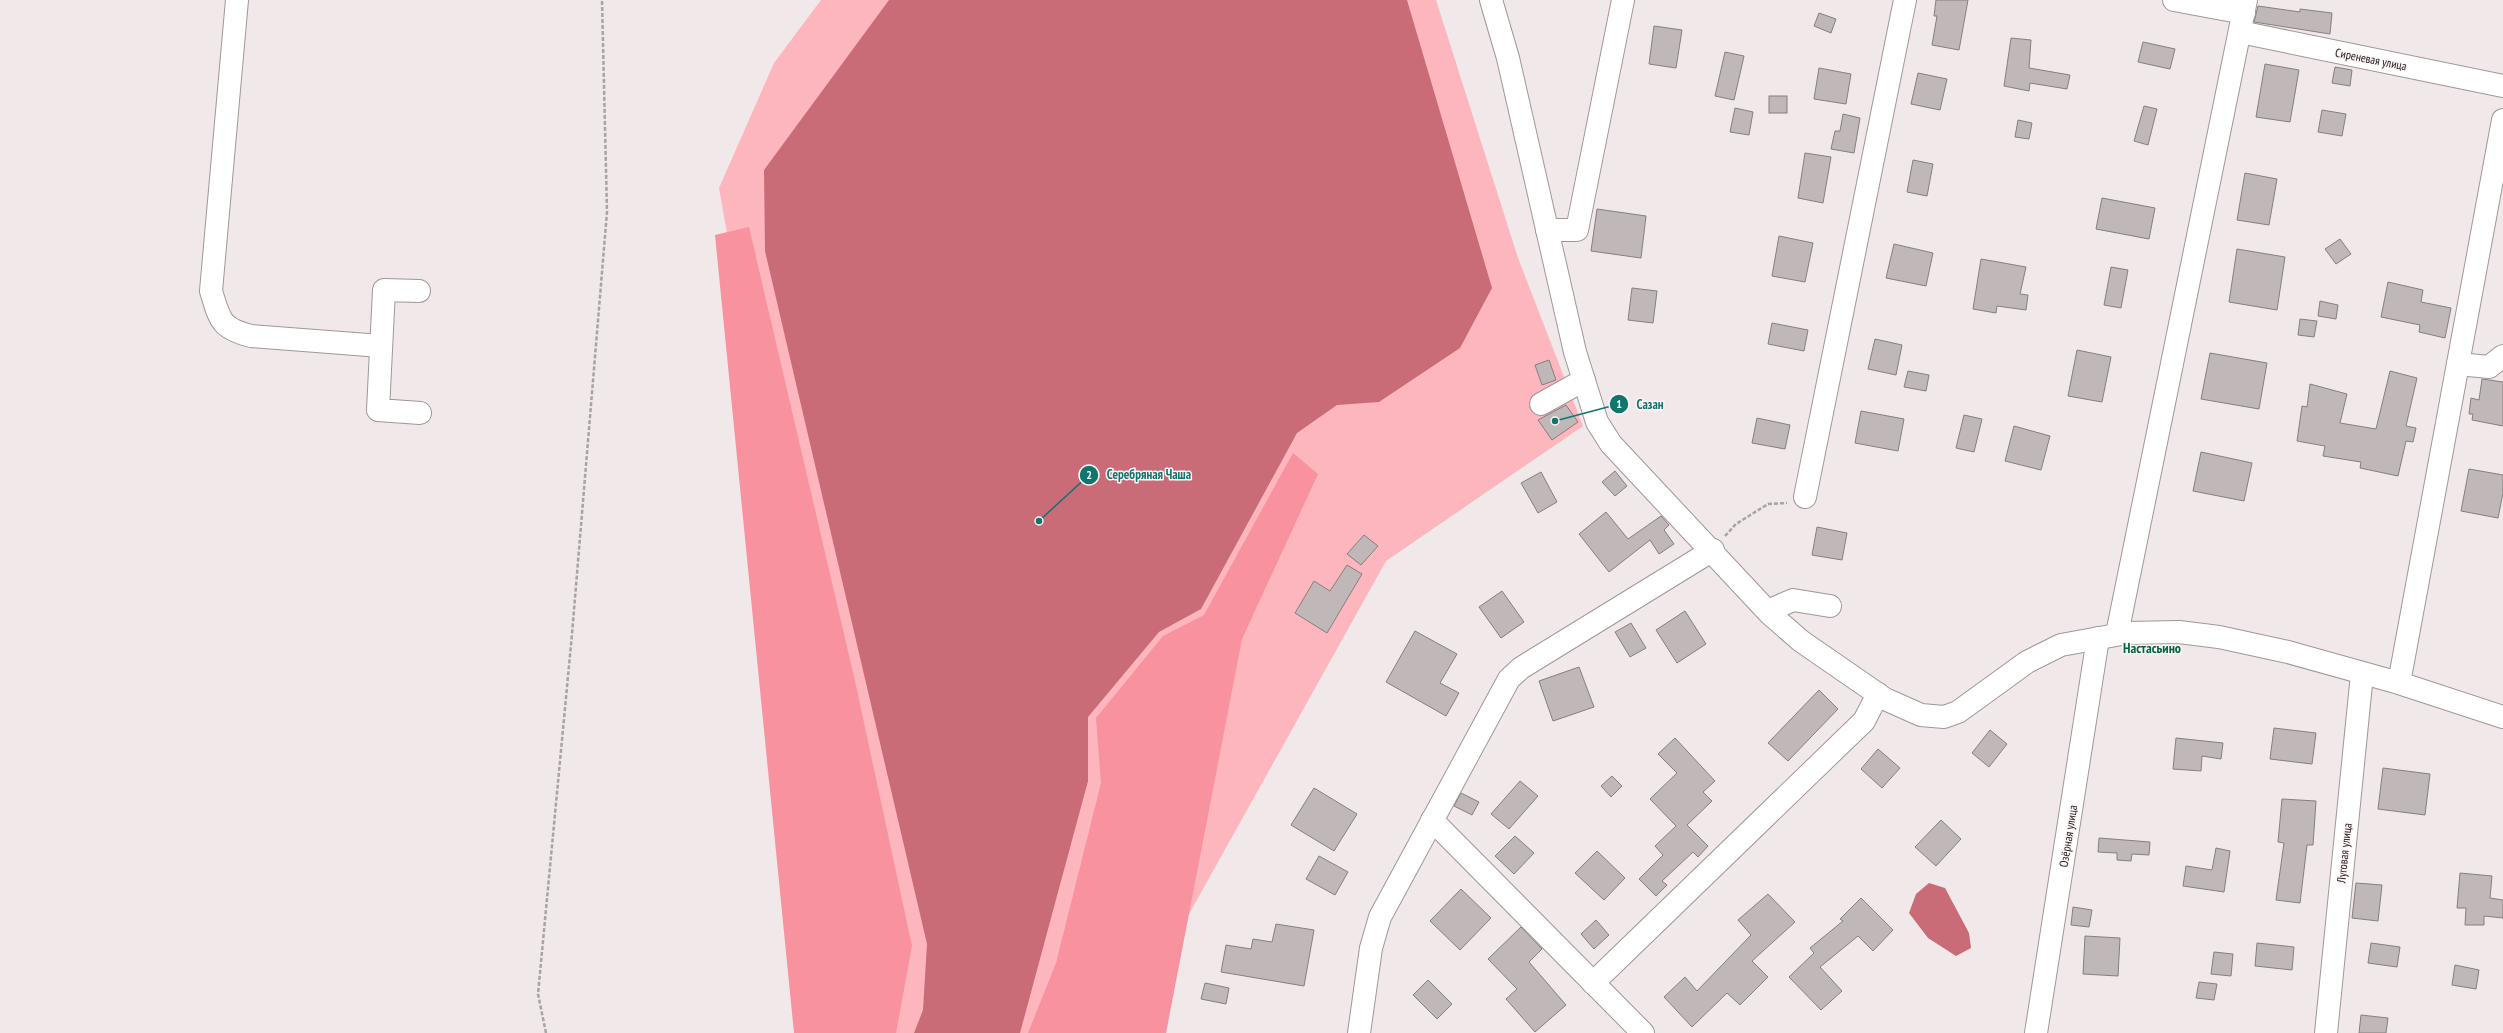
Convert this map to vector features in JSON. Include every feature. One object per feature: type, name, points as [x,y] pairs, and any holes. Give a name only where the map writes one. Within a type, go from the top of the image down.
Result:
[{"type":"street","points":[[237,0],[211,291],[218,316],[232,331],[251,336],[381,346]]},
{"type":"street","points":[[1491,0],[1508,58],[1575,352],[1597,422],[1611,444],[1713,550],[1768,611],[1801,641],[1878,694],[1921,715],[1944,717],[1958,712],[2027,662],[2060,645],[2108,636],[2180,632],[2219,637],[2288,652],[2362,674],[2399,683],[2503,716]]},
{"type":"street","points":[[1547,230],[1577,230],[1623,0]]},
{"type":"street","points":[[1805,497],[1905,0]]},
{"type":"street","name":"Сиреневая улица","points":[[2174,0],[2243,15],[2503,86]]},
{"type":"street","name":"Озёрная улица","points":[[2036,1033],[2108,636],[2243,15]]},
{"type":"street","points":[[2399,683],[2503,120]]},
{"type":"street","points":[[420,292],[384,290],[378,410],[420,413]]},
{"type":"street","points":[[2458,364],[2489,367],[2503,356]]},
{"type":"street","points":[[1541,404],[1584,380]]},
{"type":"street","points":[[1359,1033],[1371,948],[1376,928],[1432,820],[1509,679],[1521,668],[1713,550]]},
{"type":"street","points":[[1768,611],[1793,600],[1830,606]]},
{"type":"street","name":"Луговая улица","points":[[2326,1033],[2362,674]]},
{"type":"street","points":[[1594,983],[1864,721],[1878,694]]},
{"type":"street","points":[[1432,820],[1643,1033]]},
{"type":"path","points":[[546,1033],[538,994],[572,634],[607,212],[602,0]]},
{"type":"path","points":[[1713,550],[1736,524],[1768,504],[1790,503],[1805,497]]},
{"type":"shaded area","points":[[821,0],[1436,0],[1518,258],[1583,426],[1386,561],[1174,941],[1155,1033],[809,1033],[749,357],[719,188],[774,63]]},
{"type":"shaded area","points":[[889,0],[1407,0],[1492,288],[1460,348],[1379,402],[1337,405],[1297,433],[1201,609],[1159,632],[1088,717],[1088,781],[1020,1033],[914,1033],[923,1010],[927,944],[765,251],[764,170]]},
{"type":"shaded area","points":[[749,227],[855,681],[912,946],[896,1033],[794,1033],[715,235]]},
{"type":"shaded area","points":[[1293,453],[1318,474],[1242,639],[1166,1033],[1028,1033],[1056,963],[1101,783],[1096,718],[1163,636],[1204,615]]},
{"type":"shaded area","points":[[1929,883],[1945,888],[1969,933],[1971,948],[1956,956],[1928,938],[1909,913],[1916,894]]},
{"type":"building","points":[[1936,0],[1968,0],[1959,50],[1932,45],[1937,16],[1934,16]]},
{"type":"building","points":[[2258,6],[2300,12],[2300,9],[2332,13],[2330,34],[2254,22]]},
{"type":"building","points":[[1819,13],[1836,19],[1831,33],[1814,26]]},
{"type":"building","points":[[1654,26],[1682,30],[1676,68],[1649,64]]},
{"type":"building","points":[[2011,38],[2031,40],[2029,68],[2070,75],[2067,89],[2030,83],[2029,91],[2004,86]]},
{"type":"building","points":[[2143,42],[2175,49],[2170,69],[2138,62]]},
{"type":"building","points":[[1725,52],[1744,56],[1734,100],[1715,96]]},
{"type":"building","points":[[2265,64],[2299,70],[2290,122],[2256,117]]},
{"type":"building","points":[[2335,67],[2352,70],[2350,86],[2332,83]]},
{"type":"building","points":[[1819,68],[1851,74],[1846,104],[1814,99]]},
{"type":"building","points":[[1918,73],[1947,79],[1940,110],[1911,104]]},
{"type":"building","points":[[1769,96],[1787,96],[1787,113],[1769,113]]},
{"type":"building","points":[[2144,106],[2157,109],[2148,145],[2134,141]]},
{"type":"building","points":[[1735,108],[1753,112],[1749,135],[1730,132]]},
{"type":"building","points":[[2322,110],[2346,114],[2342,136],[2318,132]]},
{"type":"building","points":[[1843,114],[1860,118],[1854,153],[1831,149],[1835,131],[1840,131]]},
{"type":"building","points":[[2018,120],[2032,123],[2029,139],[2015,137]]},
{"type":"building","points":[[1805,153],[1831,157],[1823,203],[1798,198]]},
{"type":"building","points":[[1913,160],[1933,164],[1927,196],[1907,192]]},
{"type":"building","points":[[2245,173],[2277,179],[2269,225],[2237,220]]},
{"type":"building","points":[[2102,198],[2155,208],[2149,239],[2096,229]]},
{"type":"building","points":[[1597,209],[1646,216],[1641,258],[1591,251]]},
{"type":"building","points":[[1779,236],[1813,243],[1805,282],[1772,276]]},
{"type":"building","points":[[2340,239],[2351,254],[2336,264],[2325,249]]},
{"type":"building","points":[[1894,244],[1933,253],[1926,286],[1886,278]]},
{"type":"building","points":[[2237,249],[2285,257],[2277,310],[2229,302]]},
{"type":"building","points":[[1981,259],[2026,267],[2020,294],[2028,295],[2026,310],[1997,306],[1996,313],[1973,309]]},
{"type":"building","points":[[2111,267],[2128,270],[2121,308],[2104,305]]},
{"type":"building","points":[[2388,282],[2423,290],[2421,302],[2451,308],[2445,338],[2419,332],[2420,325],[2381,317]]},
{"type":"building","points":[[1632,288],[1657,291],[1653,323],[1628,320]]},
{"type":"building","points":[[2320,301],[2338,305],[2336,319],[2318,316]]},
{"type":"building","points":[[2300,319],[2317,321],[2314,337],[2298,335]]},
{"type":"building","points":[[1772,323],[1808,330],[1804,351],[1768,344]]},
{"type":"building","points":[[1875,339],[1902,345],[1896,375],[1868,369]]},
{"type":"building","points":[[2077,350],[2111,357],[2102,402],[2068,396]]},
{"type":"building","points":[[2210,353],[2267,363],[2259,409],[2201,399]]},
{"type":"building","points":[[1549,360],[1556,380],[1542,385],[1535,365]]},
{"type":"building","points":[[1908,371],[1929,375],[1926,391],[1904,387]]},
{"type":"building","points":[[2390,371],[2417,378],[2406,426],[2416,428],[2413,442],[2406,441],[2398,476],[2360,468],[2361,462],[2323,456],[2325,446],[2297,441],[2302,406],[2307,407],[2310,384],[2347,394],[2340,423],[2376,429]]},
{"type":"building","points":[[2482,379],[2503,382],[2503,426],[2472,420],[2473,414],[2469,414],[2471,398],[2479,400]]},
{"type":"building","points":[[1566,405],[1578,422],[1552,440],[1538,420]]},
{"type":"building","points":[[1861,411],[1904,419],[1898,451],[1855,443]]},
{"type":"building","points":[[1964,415],[1982,419],[1974,452],[1956,448]]},
{"type":"building","points":[[1757,418],[1790,425],[1785,449],[1752,443]]},
{"type":"building","points":[[2014,426],[2050,436],[2041,470],[2005,461]]},
{"type":"building","points":[[2201,452],[2252,463],[2244,501],[2193,491]]},
{"type":"building","points":[[2469,469],[2503,475],[2503,493],[2498,518],[2461,511]]},
{"type":"building","points":[[1615,471],[1627,486],[1615,496],[1602,482]]},
{"type":"building","points":[[1541,472],[1557,502],[1538,513],[1521,483]]},
{"type":"building","points":[[1606,512],[1628,539],[1661,516],[1669,525],[1664,530],[1674,544],[1659,554],[1650,540],[1609,572],[1579,534]]},
{"type":"building","points":[[1817,527],[1847,533],[1842,560],[1812,555]]},
{"type":"building","points":[[1364,535],[1378,546],[1361,565],[1347,554]]},
{"type":"building","points":[[1347,565],[1362,574],[1327,633],[1295,613],[1314,581],[1330,591]]},
{"type":"building","points":[[1502,591],[1524,622],[1501,638],[1479,607]]},
{"type":"building","points":[[1685,611],[1706,644],[1677,663],[1656,630]]},
{"type":"building","points":[[1631,623],[1646,648],[1630,657],[1615,632]]},
{"type":"building","points":[[1415,631],[1457,654],[1440,683],[1459,693],[1446,716],[1386,682]]},
{"type":"building","points":[[1579,667],[1594,707],[1553,721],[1539,681]]},
{"type":"building","points":[[1819,690],[1838,709],[1788,761],[1768,743]]},
{"type":"building","points":[[2274,728],[2316,733],[2312,764],[2270,759]]},
{"type":"building","points":[[1990,730],[2007,744],[1989,767],[1972,753]]},
{"type":"building","points":[[1675,738],[1715,781],[1703,792],[1712,801],[1687,825],[1708,846],[1698,857],[1693,852],[1662,881],[1667,885],[1656,896],[1639,879],[1663,855],[1655,846],[1676,826],[1650,799],[1677,773],[1658,754]]},
{"type":"building","points":[[2176,738],[2223,743],[2221,759],[2202,756],[2201,771],[2173,769]]},
{"type":"building","points":[[1878,749],[1900,768],[1882,788],[1861,769]]},
{"type":"building","points":[[2383,768],[2430,774],[2425,815],[2378,809]]},
{"type":"building","points":[[1612,776],[1622,786],[1611,797],[1601,786]]},
{"type":"building","points":[[1520,781],[1538,796],[1509,829],[1491,814]]},
{"type":"building","points":[[1314,788],[1357,814],[1334,851],[1291,825]]},
{"type":"building","points":[[1461,793],[1479,802],[1472,815],[1454,806]]},
{"type":"building","points":[[2282,799],[2316,801],[2313,845],[2307,845],[2300,903],[2276,900],[2284,843],[2278,842]]},
{"type":"building","points":[[1941,820],[1961,839],[1936,866],[1915,847]]},
{"type":"building","points":[[1515,836],[1534,853],[1514,874],[1495,856]]},
{"type":"building","points":[[2099,838],[2150,842],[2149,855],[2132,854],[2131,861],[2117,860],[2117,853],[2098,852]]},
{"type":"building","points":[[2216,848],[2230,851],[2224,892],[2183,886],[2186,866],[2212,870]]},
{"type":"building","points":[[1597,851],[1625,878],[1604,900],[1575,873]]},
{"type":"building","points":[[1319,856],[1348,872],[1335,895],[1306,879]]},
{"type":"building","points":[[2460,873],[2492,876],[2490,898],[2503,900],[2503,918],[2484,916],[2484,925],[2465,925],[2466,908],[2457,908]]},
{"type":"building","points":[[2356,883],[2382,885],[2378,921],[2352,918]]},
{"type":"building","points":[[1461,889],[1491,918],[1460,950],[1430,921]]},
{"type":"building","points":[[1768,894],[1795,922],[1752,961],[1768,977],[1740,1005],[1727,993],[1692,1027],[1664,997],[1685,977],[1697,991],[1751,935],[1738,920]]},
{"type":"building","points":[[1861,898],[1893,930],[1873,951],[1858,936],[1820,967],[1842,991],[1821,1010],[1789,977],[1814,953],[1810,948],[1843,921],[1840,919]]},
{"type":"building","points":[[2073,907],[2092,910],[2089,927],[2071,925]]},
{"type":"building","points":[[1596,920],[1609,935],[1594,949],[1581,934]]},
{"type":"building","points":[[1276,924],[1314,930],[1304,986],[1221,972],[1226,945],[1251,949],[1253,939],[1272,942]]},
{"type":"building","points":[[1521,927],[1542,949],[1529,962],[1566,1005],[1535,1032],[1506,999],[1517,989],[1488,959]]},
{"type":"building","points":[[2085,936],[2120,938],[2118,976],[2083,974]]},
{"type":"building","points":[[2257,943],[2294,947],[2292,970],[2255,966]]},
{"type":"building","points":[[2371,943],[2400,947],[2397,967],[2368,963]]},
{"type":"building","points":[[2214,952],[2233,954],[2231,976],[2211,974]]},
{"type":"building","points":[[2455,965],[2479,970],[2476,989],[2452,985]]},
{"type":"building","points":[[1428,980],[1452,1004],[1437,1019],[1413,995]]},
{"type":"building","points":[[2199,982],[2217,984],[2214,1000],[2196,998]]},
{"type":"building","points":[[1205,983],[1229,988],[1226,1004],[1201,999]]},
{"type":"building","points":[[2361,1015],[2388,1018],[2386,1033],[2359,1033]]},
{"type":"place","name":"Сазан","points":[[1555,421]]},
{"type":"place","name":"Серебряная Чаша","points":[[1039,521]]},
{"type":"district","name":"Настасьино","points":[[2152,648]]}]
